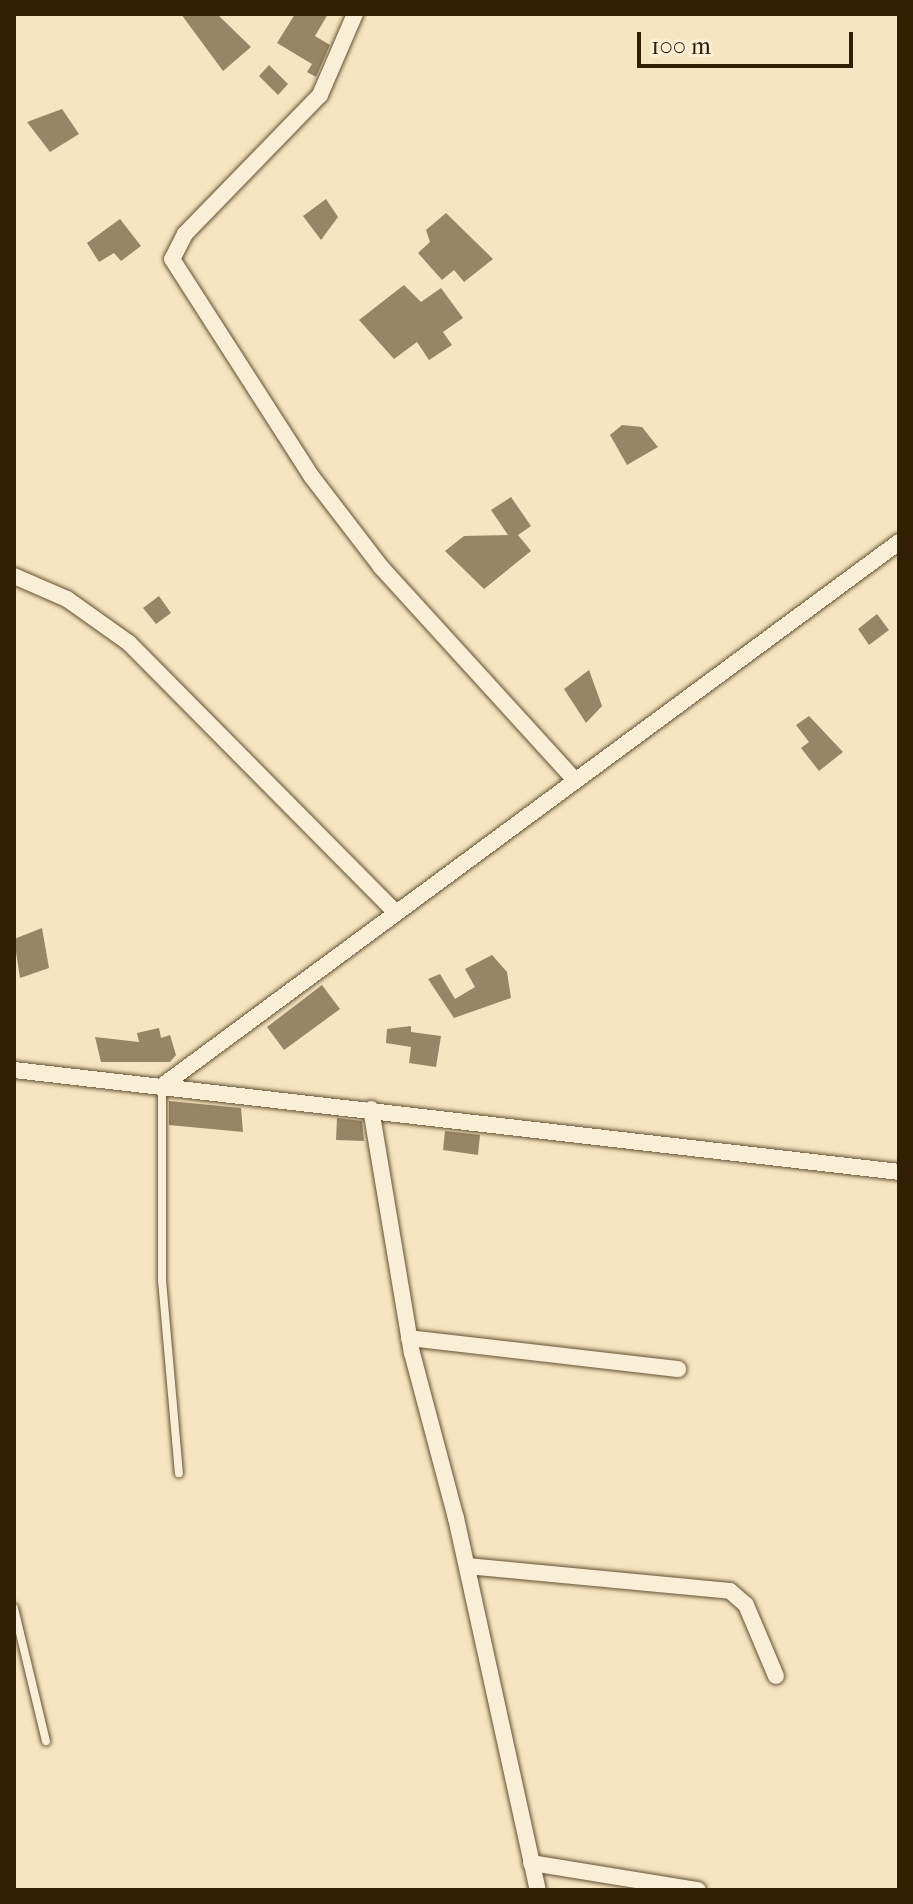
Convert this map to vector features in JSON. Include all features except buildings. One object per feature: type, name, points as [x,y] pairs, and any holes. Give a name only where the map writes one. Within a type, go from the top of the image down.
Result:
[{"type":"street","points":[[355,14],[320,95],[185,234],[172,259],[312,477],[381,567],[573,778]]},
{"type":"street","points":[[162,1086],[393,910],[899,542]]},
{"type":"street","points":[[14,576],[67,599],[129,643],[393,910]]},
{"type":"street","points":[[14,1070],[899,1172]]},
{"type":"street","points":[[371,1109],[409,1338],[467,1566],[538,1890]]},
{"type":"street","points":[[409,1338],[678,1369]]},
{"type":"street","points":[[467,1566],[730,1591],[746,1605],[776,1676]]},
{"type":"street","points":[[531,1863],[698,1890]]},
{"type":"lane","points":[[162,1086],[162,1280],[179,1473]]},
{"type":"lane","points":[[14,1608],[46,1741]]}]
